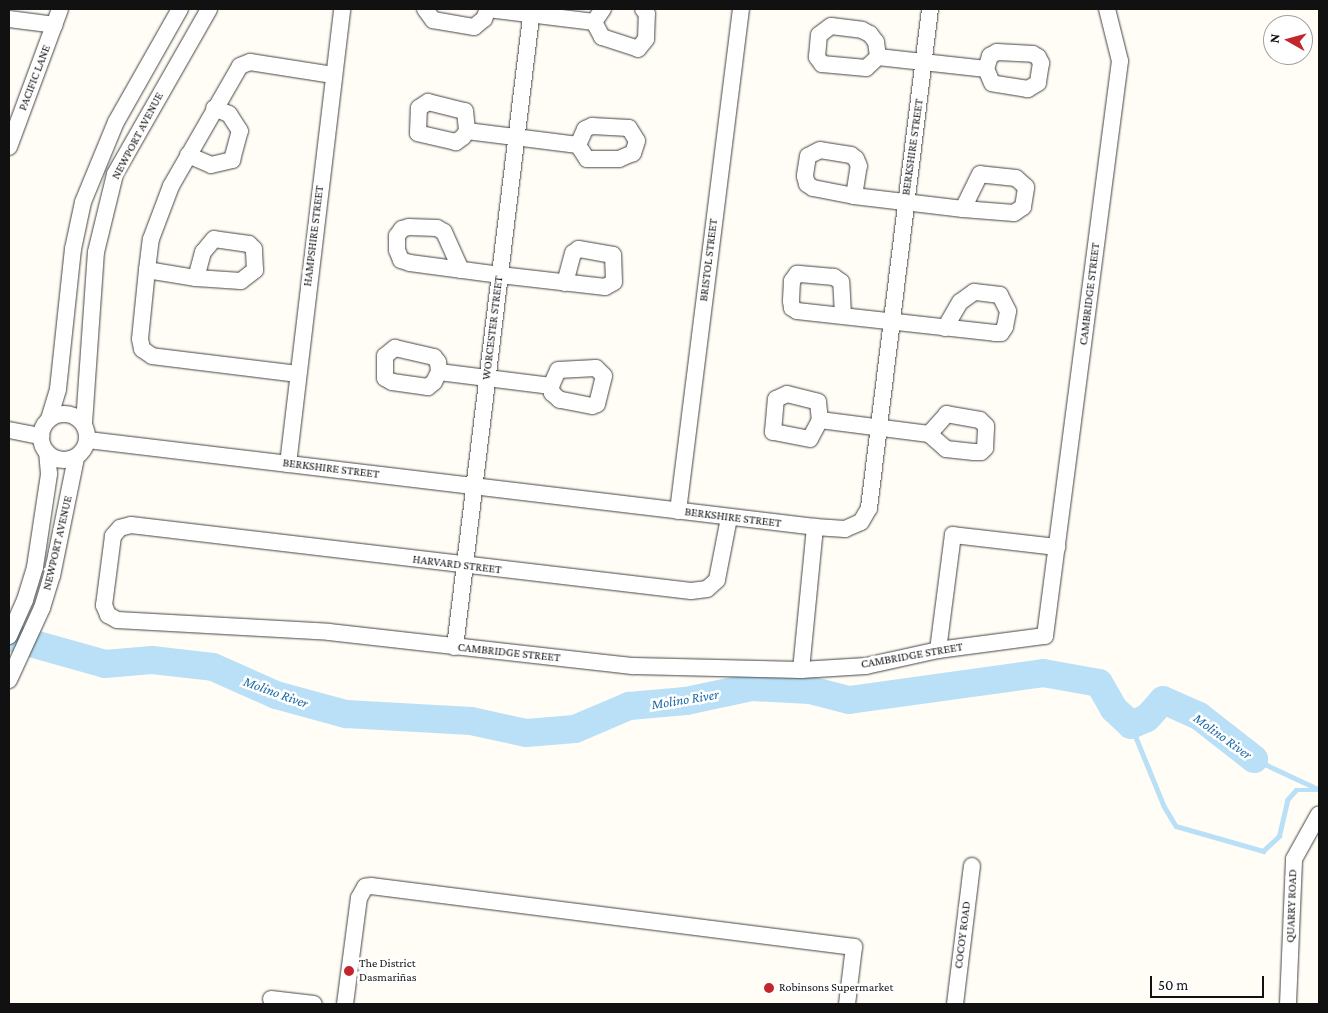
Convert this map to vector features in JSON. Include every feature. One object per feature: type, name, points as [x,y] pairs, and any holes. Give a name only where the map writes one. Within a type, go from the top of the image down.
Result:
[{"type":"street","name":"PACIFIC LANE","points":[[9,147],[60,9]]},
{"type":"street","name":"NEWPORT AVENUE","points":[[49,419],[58,389],[73,249],[83,202],[116,122],[180,9]]},
{"type":"street","name":"NEWPORT AVENUE","points":[[84,423],[96,252],[116,174],[209,9]]},
{"type":"street","name":"HAMPSHIRE STREET","points":[[288,464],[342,9]]},
{"type":"street","points":[[425,9],[433,20],[474,27],[484,20],[488,9],[599,15],[602,37],[638,49],[646,39],[647,14],[643,9]]},
{"type":"street","name":"BRISTOL STREET","points":[[678,511],[740,9]]},
{"type":"street","name":"BERKSHIRE STREET","points":[[88,440],[729,518],[846,530],[861,522],[869,508],[930,9]]},
{"type":"street","name":"CAMBRIDGE STREET","points":[[117,620],[329,632],[634,666],[801,670],[866,666],[938,650],[1046,636],[1120,61],[1107,9]]},
{"type":"street","name":"WORCESTER STREET","points":[[455,647],[532,11]]},
{"type":"street","points":[[9,19],[55,25]]},
{"type":"street","points":[[878,57],[986,70]]},
{"type":"street","points":[[298,374],[152,356],[142,349],[140,339],[147,270],[151,239],[170,186],[214,108],[245,63],[333,75]]},
{"type":"street","points":[[188,155],[212,166],[232,160],[240,131],[229,114],[214,108]]},
{"type":"street","points":[[467,131],[578,145]]},
{"type":"street","points":[[854,196],[962,209]]},
{"type":"street","points":[[147,270],[196,278]]},
{"type":"street","points":[[461,270],[565,283]]},
{"type":"street","points":[[843,315],[945,328]]},
{"type":"street","points":[[439,372],[550,386]]},
{"type":"street","points":[[72,414],[84,423],[88,440],[76,458],[60,460],[47,453],[41,436],[49,419],[56,415],[72,414]]},
{"type":"street","points":[[820,420],[929,434]]},
{"type":"street","points":[[9,430],[41,436]]},
{"type":"street","name":"NEWPORT AVENUE","points":[[9,636],[25,600],[35,567],[49,474],[47,453]]},
{"type":"street","name":"NEWPORT AVENUE","points":[[9,680],[42,608],[58,550],[76,458]]},
{"type":"street","name":"HARVARD STREET","points":[[117,620],[108,615],[104,605],[113,536],[120,528],[131,525],[465,566],[691,591],[707,589],[717,580],[729,518]]},
{"type":"street","points":[[801,670],[815,527]]},
{"type":"street","points":[[938,650],[953,536],[1057,546]]},
{"type":"street","name":"QUARRY ROAD","points":[[1288,1004],[1294,859],[1319,814]]},
{"type":"street","name":"COCOY ROAD","points":[[954,1004],[972,866]]},
{"type":"street","points":[[344,1004],[359,898],[365,888],[371,886],[854,946],[847,1004]]},
{"type":"street","points":[[271,999],[314,1004]]},
{"type":"waterway","name":"Molino River","points":[[9,637],[105,664],[152,660],[213,667],[276,695],[346,714],[471,721],[526,733],[575,729],[629,706],[686,701],[752,687],[810,690],[849,700],[1043,673],[1099,683],[1114,709],[1131,725],[1147,718],[1163,700],[1199,716],[1254,759]]},
{"type":"waterway","points":[[1131,725],[1164,806],[1176,826],[1263,851],[1279,836],[1287,800],[1296,790],[1318,790]]},
{"type":"waterway","name":"Molino River","points":[[1254,759],[1316,788]]},
{"type":"place","name":"The District Dasmariñas","points":[[349,971]]},
{"type":"place","name":"Robinsons Supermarket","points":[[769,988]]}]
